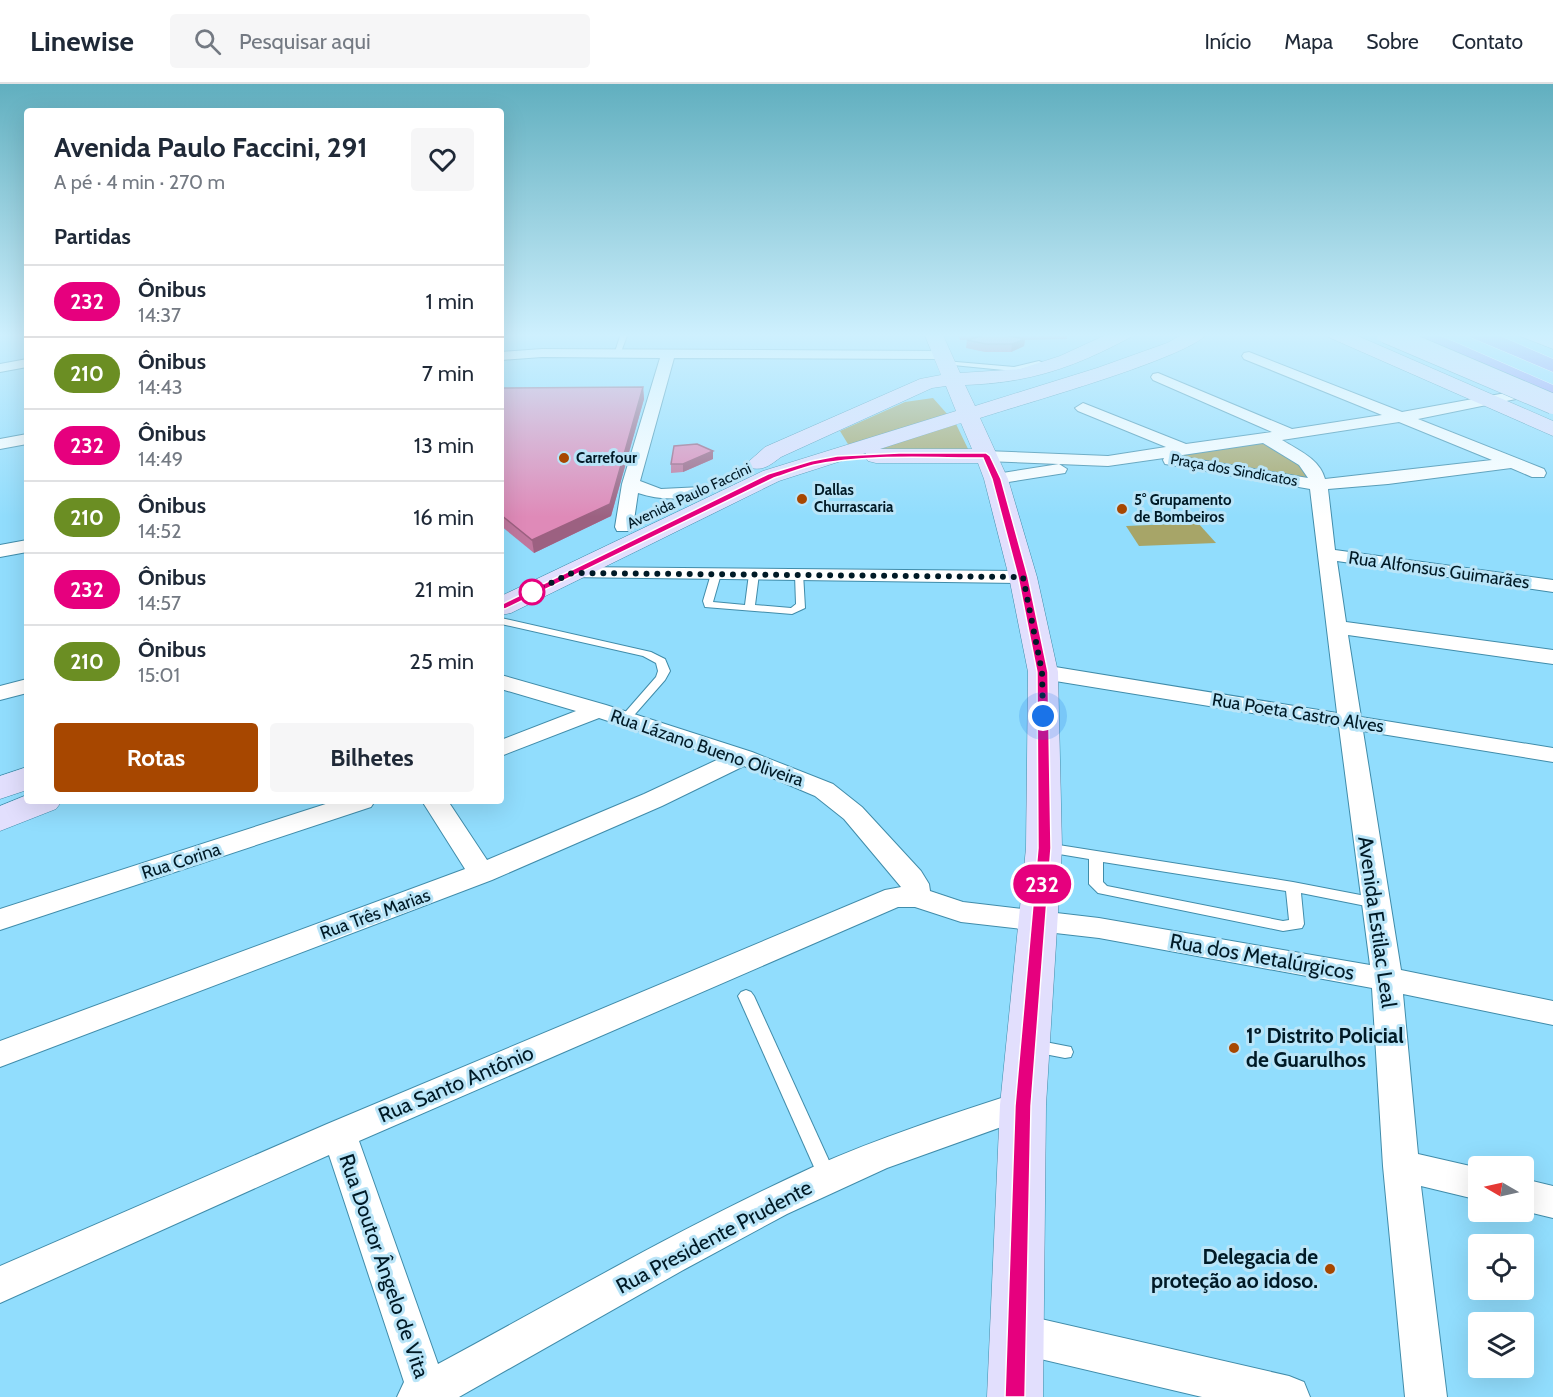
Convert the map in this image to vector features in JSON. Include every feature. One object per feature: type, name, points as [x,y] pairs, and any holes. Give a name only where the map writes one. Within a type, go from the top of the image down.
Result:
[{"type":"main road","points":[[758,464],[773,452],[902,394]]},
{"type":"main road","points":[[960,394],[991,467],[1023,577],[1042,672],[1044,848],[1040,921],[1046,1048],[1023,1106],[1015,1397]]},
{"type":"main road","name":"Avenida Paulo Faccini","points":[[508,596],[572,573],[771,476],[1015,394]]},
{"type":"main road","points":[[1473,394],[1553,429]]},
{"type":"main road","points":[[1507,394],[1553,415]]},
{"type":"main road","points":[[1530,394],[1553,404]]},
{"type":"main road","name":"Avenida Paulo Faccini","points":[[613,532],[696,491],[758,464],[832,439],[966,409]]},
{"type":"main road","points":[[819,461],[899,455],[991,467]]},
{"type":"main road","points":[[508,596],[607,546],[613,532]]},
{"type":"main road","points":[[0,788],[24,779]]},
{"type":"main road","points":[[0,819],[37,804]]},
{"type":"street","points":[[613,532],[631,484],[656,394]]},
{"type":"street","points":[[1198,394],[1291,434]]},
{"type":"street","points":[[1319,488],[1398,491],[1538,473],[1346,394]]},
{"type":"street","points":[[991,467],[1108,461],[1149,456],[1403,417],[1511,396]]},
{"type":"street","points":[[1083,408],[1186,450]]},
{"type":"street","points":[[1267,438],[1305,460],[1315,472],[1319,488]]},
{"type":"street","points":[[0,444],[24,440]]},
{"type":"street","name":"Praça dos Sindicatos","points":[[1149,456],[1319,488]]},
{"type":"street","points":[[991,467],[1108,461]]},
{"type":"street","points":[[1319,488],[1510,463]]},
{"type":"street","points":[[631,484],[658,494],[696,491]]},
{"type":"street","name":"Avenida Estilac Leal","points":[[1319,488],[1348,721],[1387,979],[1401,1166],[1426,1397]]},
{"type":"street","points":[[0,551],[24,547]]},
{"type":"street","name":"Rua Alfonsus Guimarães","points":[[1326,554],[1553,586]]},
{"type":"street","points":[[572,573],[1023,577]]},
{"type":"street","points":[[1337,627],[1553,657]]},
{"type":"street","name":"Rua Poeta Castro Alves","points":[[1042,672],[1553,755]]},
{"type":"street","name":"Rua Lázano Bueno Oliveira","points":[[504,683],[598,710],[743,757],[824,790],[853,813],[911,878],[915,884],[916,897]]},
{"type":"street","points":[[0,693],[24,687]]},
{"type":"street","points":[[504,748],[598,710]]},
{"type":"street","name":"Rua Três Marias","points":[[0,1054],[482,873],[653,800],[743,757]]},
{"type":"street","name":"Rua Corina","points":[[0,920],[353,804]]},
{"type":"street","points":[[437,804],[482,873]]},
{"type":"street","name":"Rua Santo Antônio","points":[[0,1285],[339,1134],[886,900],[895,897],[916,897]]},
{"type":"street","points":[[916,897],[961,912],[1040,921]]},
{"type":"street","name":"Rua dos Metalúrgicos","points":[[1040,921],[1099,928],[1387,979],[1553,1013]]},
{"type":"street","name":"Rua Presidente Prudente","points":[[424,1395],[750,1215],[828,1177],[922,1139],[1023,1106]]},
{"type":"street","name":"Rua Doutor Ângelo de Vita","points":[[339,1134],[424,1395]]},
{"type":"street","points":[[1401,1166],[1468,1181]]},
{"type":"street","points":[[1534,1197],[1553,1202]]},
{"type":"street","points":[[1015,1333],[1289,1397]]},
{"type":"lane","points":[[716,574],[708,601],[710,605],[797,610],[801,604],[800,575]]},
{"type":"lane","points":[[750,608],[754,574]]},
{"type":"lane","points":[[504,622],[647,654],[661,661],[664,672],[626,719]]},
{"type":"lane","points":[[1044,848],[1293,887],[1376,903]]},
{"type":"lane","points":[[1096,856],[1096,884],[1103,890],[1283,926],[1297,924],[1293,887]]},
{"type":"lane","points":[[746,996],[828,1177]]},
{"type":"shaded area","points":[[933,398],[956,424],[969,451],[907,450],[854,454],[840,431],[905,402]]},
{"type":"shaded area","points":[[1268,441],[1304,466],[1310,483],[1165,457]]},
{"type":"shaded area","points":[[1198,523],[1216,543],[1139,546],[1126,526]]},
{"type":"building","name":"Carrefour","points":[[504,394],[641,394],[610,504],[532,540],[504,517]]},
{"type":"building","points":[[697,444],[713,451],[683,464],[671,464],[674,446]]},
{"type":"bus line","name":"232","points":[[504,606],[771,476],[811,463],[899,455],[986,456],[996,479],[1023,577],[1042,672],[1044,848],[1040,921],[1023,1106],[1015,1397]]},
{"type":"place","name":"Carrefour","points":[[564,458]]},
{"type":"place","name":"Dallas Churrascaria","points":[[802,499]]},
{"type":"place","name":"5° Grupamento de Bombeiros","points":[[1122,509]]},
{"type":"place","name":"1º Distrito Policial de Guarulhos","points":[[1234,1048]]},
{"type":"place","name":"Delegacia de proteção ao idoso.","points":[[1330,1269]]},
{"type":"route","points":[[532,592],[572,573],[1023,577],[1042,672],[1043,716]]}]
